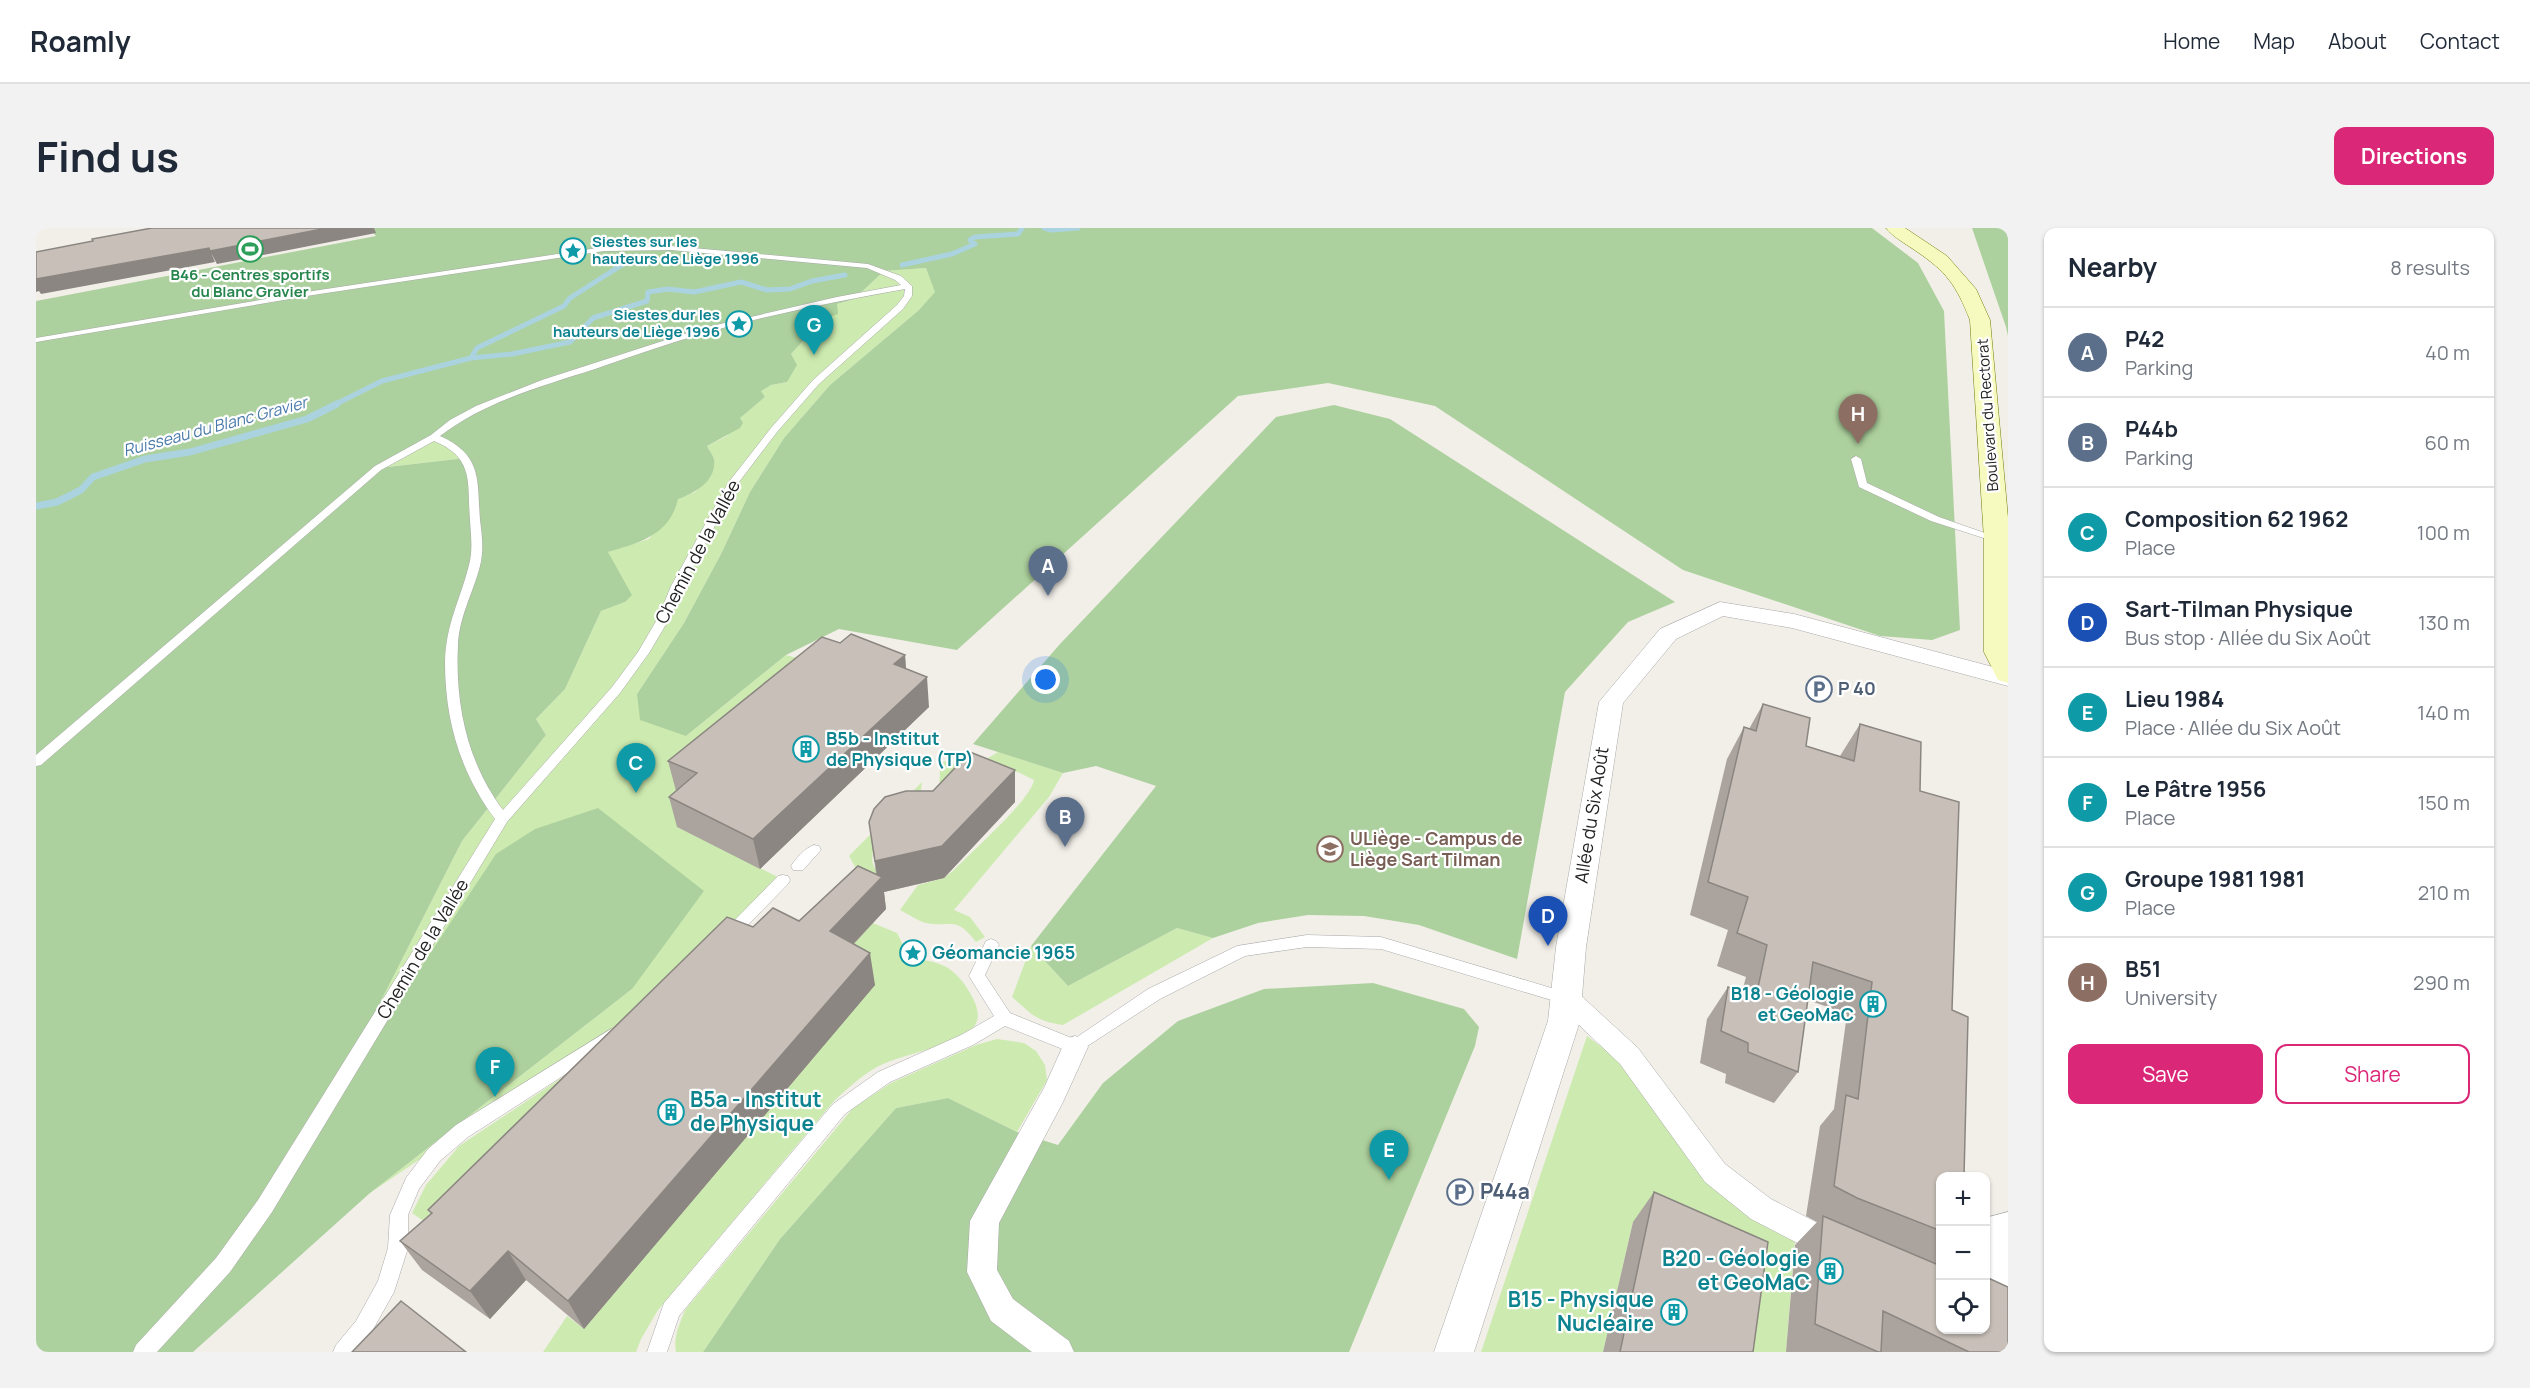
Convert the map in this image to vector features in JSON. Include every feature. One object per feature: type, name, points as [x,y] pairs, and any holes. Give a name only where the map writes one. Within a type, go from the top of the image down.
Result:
[{"type":"main road","name":"Boulevard du Rectorat","points":[[1894,228],[1941,260],[1959,279],[1970,296],[1980,320],[1986,368],[1997,539],[1998,652],[2008,674]]},
{"type":"street","name":"Allée du Six Août","points":[[1454,1352],[1564,1021],[1568,999],[1571,947],[1611,702],[1668,634],[1720,609],[1794,621],[2008,679]]},
{"type":"street","points":[[1568,999],[1629,1056],[1715,1173],[1761,1209],[1818,1240],[1859,1257]]},
{"type":"street","points":[[1058,1352],[1002,1310],[982,1272],[984,1231],[985,1221],[1054,1094],[1075,1047]]},
{"type":"street","points":[[1990,1312],[2000,1316],[1994,1274],[1999,1227],[2008,1226]]},
{"type":"lane","points":[[36,340],[514,261],[626,247],[671,248],[868,267],[898,278],[908,286]]},
{"type":"lane","points":[[36,762],[378,468],[434,437],[453,422],[508,395],[705,330],[792,308],[908,286]]},
{"type":"lane","name":"Chemin de la Vallée","points":[[143,1352],[224,1265],[265,1206],[502,819],[527,794],[616,690],[643,653],[665,616],[677,586],[731,485],[774,430],[816,382],[900,307],[909,296],[908,286]]},
{"type":"lane","points":[[434,437],[448,442],[467,458],[471,465],[476,490],[477,554],[452,640],[452,691],[461,745],[478,784],[502,819]]},
{"type":"lane","points":[[1856,459],[1862,485],[1935,519],[1997,539]]},
{"type":"lane","points":[[798,866],[814,850]]},
{"type":"lane","points":[[718,946],[783,880]]},
{"type":"lane","points":[[991,945],[977,976],[1004,1018],[1075,1047],[1154,994],[1242,950],[1308,941],[1381,943],[1568,999]]},
{"type":"lane","points":[[657,1352],[671,1310],[839,1109],[874,1083],[900,1069],[982,1034],[1004,1018]]},
{"type":"lane","points":[[343,1352],[363,1328],[387,1285],[398,1248],[399,1215],[412,1184],[434,1155],[462,1131],[620,1030]]},
{"type":"green space","points":[[369,228],[1872,228],[1918,263],[1944,311],[1960,630],[1932,640],[1880,636],[1683,570],[1435,406],[1328,383],[1238,396],[957,650],[839,629],[786,655],[686,736],[640,720],[637,694],[684,623],[721,554],[750,492],[784,438],[830,385],[919,310],[935,292],[926,268],[884,271],[854,299],[837,304],[838,314],[823,319],[791,354],[797,365],[787,382],[771,385],[761,391],[765,397],[740,418],[743,423],[740,428],[707,446],[714,459],[712,474],[698,490],[678,499],[674,511],[661,529],[642,541],[608,552],[632,595],[625,602],[601,611],[565,689],[536,719],[546,735],[462,841],[323,1115],[496,854],[535,829],[598,808],[704,891],[632,989],[370,1193],[193,1352],[36,1352],[36,301],[376,236]],"holes":[[[434,437],[466,458],[379,468]]]},
{"type":"green space","points":[[1972,228],[2008,228],[2008,336],[2006,327]]},
{"type":"green space","points":[[926,268],[936,292],[919,310],[830,385],[784,438],[750,492],[721,554],[684,623],[637,694],[686,736],[786,655],[826,666],[677,827],[780,878],[646,1006],[370,1193],[632,989],[319,1122],[462,841],[546,735],[536,719],[565,689],[601,611],[625,602],[608,552],[649,539],[678,499],[695,492],[711,476],[714,458],[707,446],[727,436],[739,418],[765,397],[760,391],[771,385],[787,382],[791,354],[837,304],[854,299],[884,271]]},
{"type":"green space","points":[[1334,405],[1390,419],[1675,602],[1628,622],[1565,692],[1517,959],[1419,925],[1364,916],[1308,915],[1258,923],[1213,938],[1177,928],[1068,986],[1031,946],[1156,786],[1096,766],[1063,773],[973,744],[1060,644],[1276,417]]},
{"type":"green space","points":[[434,437],[467,458],[378,468]]},
{"type":"green space","points":[[998,752],[1063,773],[1049,797],[954,910],[970,917],[985,937],[976,942],[958,925],[926,923],[900,910],[918,885],[944,878],[954,870],[1012,813],[1030,789],[1034,780],[1018,772],[1000,773],[939,810],[940,765],[945,761],[952,765],[972,765]]},
{"type":"green space","points":[[922,782],[917,820],[877,840],[872,859],[874,867],[881,876],[862,879],[849,856]]},
{"type":"green space","points":[[873,923],[897,933],[910,959],[941,964],[960,978],[976,1005],[978,1016],[974,1027],[957,1039],[877,1067],[860,1078],[834,1101],[658,1310],[636,1352],[543,1352],[567,1316],[584,1329],[874,985],[835,963]]},
{"type":"green space","points":[[1177,928],[1213,938],[1063,1025],[1040,1019],[1012,997],[1031,946],[1068,986]]},
{"type":"green space","points":[[1373,983],[1464,1009],[1479,1027],[1475,1046],[1349,1352],[703,1352],[780,1239],[896,1108],[948,1098],[1017,1132],[1058,1145],[1103,1083],[1178,1021],[1264,989]]},
{"type":"green space","points":[[635,1029],[449,1239],[412,1213],[426,1185],[459,1146]]},
{"type":"green space","points":[[1587,1036],[1623,1063],[1795,1240],[1786,1352],[1730,1352],[1633,1222],[1603,1352],[1481,1352]]},
{"type":"green space","points":[[997,1039],[1024,1043],[1036,1051],[1045,1065],[1047,1080],[1017,1132],[948,1098],[896,1108],[780,1239],[703,1352],[676,1352],[676,1336],[685,1310],[853,1108],[891,1083],[976,1045]]},
{"type":"building","points":[[152,228],[327,228],[210,251],[209,248],[36,279],[36,252]]},
{"type":"building","name":"B5b - Institut de Physique (TP)","points":[[851,634],[905,655],[894,664],[927,677],[753,839],[669,797],[697,773],[668,761],[822,637],[840,643]]},
{"type":"building","name":"B18 - Géologie et GeoMaC","points":[[1763,704],[1810,718],[1806,746],[1854,761],[1860,724],[1921,742],[1920,791],[1959,802],[1952,1010],[1968,1017],[1964,1172],[1936,1172],[1936,1229],[1857,1198],[1834,1186],[1846,1095],[1858,1099],[1872,982],[1813,962],[1798,1072],[1748,1052],[1748,1043],[1721,1031],[1728,987],[1756,997],[1767,945],[1737,933],[1748,897],[1708,882],[1744,727],[1756,731]]},
{"type":"building","points":[[970,752],[1015,770],[942,846],[875,861],[869,822],[874,809],[885,797],[906,791],[933,791]]},
{"type":"building","name":"B5a - Institut de Physique","points":[[858,866],[882,877],[830,931],[870,953],[568,1301],[508,1251],[470,1291],[400,1241],[432,1213],[428,1210],[727,917],[753,927],[773,908],[799,921]]},
{"type":"building","name":"B15 - Physique Nucléaire","points":[[1654,1192],[1768,1242],[1753,1352],[1620,1352]]},
{"type":"building","points":[[1823,1216],[1936,1264],[1936,1334],[1990,1334],[1990,1279],[2008,1287],[2008,1352],[1969,1352],[1883,1311],[1881,1352],[1815,1324]]},
{"type":"building","points":[[401,1301],[466,1352],[352,1352]]},
{"type":"waterway","points":[[902,265],[952,254],[975,244],[970,240],[975,237],[1018,234],[1022,228]]},
{"type":"waterway","points":[[1044,228],[1052,230],[1078,228]]},
{"type":"waterway","points":[[471,358],[477,348],[564,306],[570,298],[636,256]]},
{"type":"waterway","name":"Ruisseau du Blanc Gravier","points":[[471,358],[512,354],[570,342],[593,318],[647,301],[648,292],[668,289],[694,292],[741,282],[767,290],[790,289],[812,281],[845,275]]},
{"type":"waterway","name":"Ruisseau du Blanc Gravier","points":[[334,405],[382,381],[471,358]]},
{"type":"waterway","name":"Ruisseau du Blanc Gravier","points":[[36,506],[57,502],[81,490],[93,477],[145,459],[190,452],[307,419],[337,404]]},
{"type":"place","name":"B46 - Centres sportifs du Blanc Gravier","points":[[250,249]]},
{"type":"place","name":"Siestes sur les hauteurs de Liège 1996","points":[[573,251]]},
{"type":"place","name":"Siestes dur les hauteurs de Liège 1996","points":[[739,324]]},
{"type":"place","name":"Groupe 1981 1981","points":[[814,355]]},
{"type":"place","name":"B51","points":[[1858,444]]},
{"type":"place","name":"P42","points":[[1048,596]]},
{"type":"place","name":"P 40","points":[[1819,689]]},
{"type":"place","name":"B5b - Institut de Physique (TP)","points":[[806,749]]},
{"type":"place","name":"Composition 62 1962","points":[[636,793]]},
{"type":"place","name":"P44b","points":[[1065,847]]},
{"type":"place","name":"ULiège - Campus de Liège Sart Tilman","points":[[1330,849]]},
{"type":"place","name":"Sart-Tilman Physique","points":[[1548,946]]},
{"type":"place","name":"Géomancie 1965","points":[[913,953]]},
{"type":"place","name":"B18 - Géologie et GeoMaC","points":[[1873,1004]]},
{"type":"place","name":"Le Pâtre 1956","points":[[495,1097]]},
{"type":"place","name":"B5a - Institut de Physique","points":[[671,1112]]},
{"type":"place","name":"Lieu 1984","points":[[1389,1180]]},
{"type":"place","name":"P44a","points":[[1460,1192]]},
{"type":"place","name":"B20 - Géologie et GeoMaC","points":[[1830,1271]]},
{"type":"place","name":"B15 - Physique Nucléaire","points":[[1674,1312]]}]
